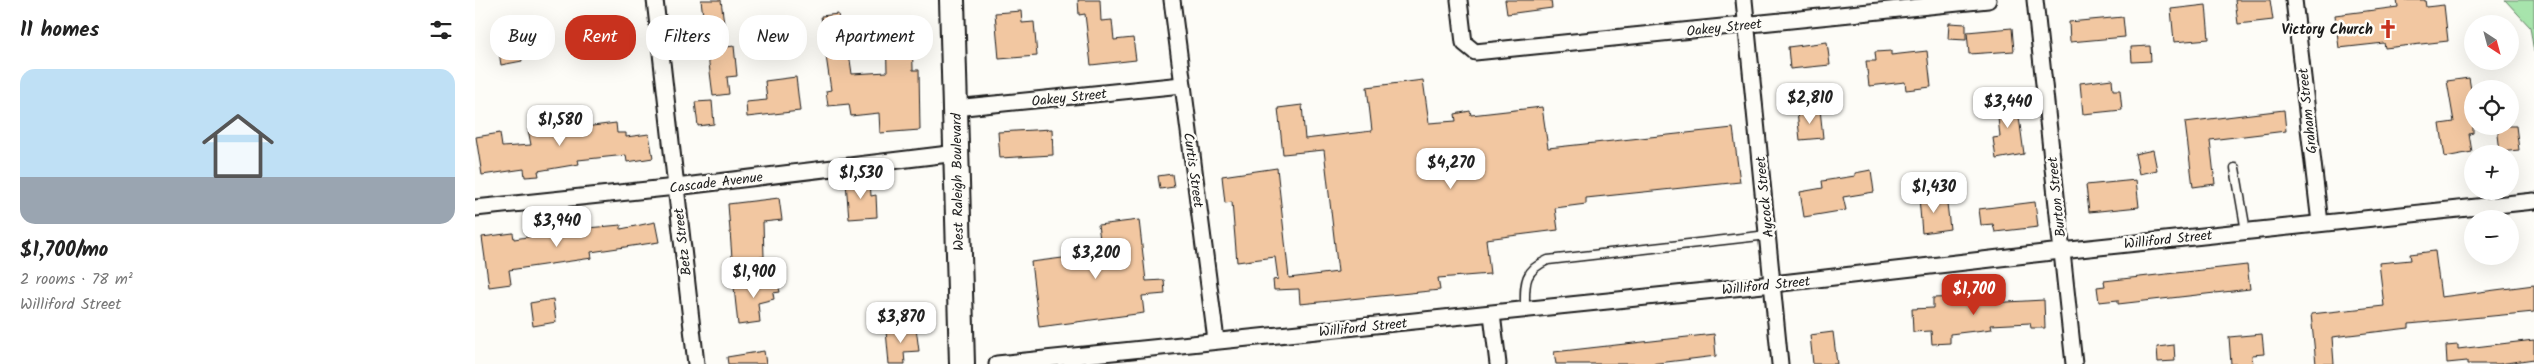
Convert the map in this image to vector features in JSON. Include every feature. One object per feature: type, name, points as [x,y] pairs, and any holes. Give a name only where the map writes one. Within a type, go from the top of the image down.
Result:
[{"type":"main road","name":"West Raleigh Boulevard","points":[[952,0],[962,364]]},
{"type":"street","name":"Betz Street","points":[[655,0],[696,364]]},
{"type":"street","name":"Curtis Street","points":[[1172,0],[1216,340]]},
{"type":"street","name":"Oakey Street","points":[[1459,0],[1464,42],[1475,52],[1988,0]]},
{"type":"street","name":"Aycock Street","points":[[1743,0],[1781,364]]},
{"type":"street","name":"Burton Street","points":[[2035,0],[2061,251],[2075,364]]},
{"type":"street","name":"Graham Street","points":[[2294,0],[2319,223]]},
{"type":"street","name":"Oakey Street","points":[[955,108],[1183,85]]},
{"type":"street","name":"Cascade Avenue","points":[[475,208],[676,187],[957,153]]},
{"type":"street","name":"Williford Street","points":[[997,364],[1067,360],[1216,340],[1493,314],[2534,201]]},
{"type":"street","points":[[1493,314],[1498,364]]},
{"type":"lane","points":[[2235,168],[2247,231]]},
{"type":"lane","points":[[1525,310],[1527,277],[1536,265],[1548,260],[1768,235]]},
{"type":"green space","points":[[2505,0],[2534,0],[2534,52],[2530,27]]},
{"type":"building","points":[[701,0],[721,0],[723,15],[703,15]]},
{"type":"building","points":[[1078,0],[1100,0],[1101,21],[1112,20],[1114,40],[1133,38],[1136,60],[1091,65],[1085,14],[1079,15]]},
{"type":"building","points":[[1505,0],[1551,0],[1552,8],[1507,14]]},
{"type":"building","points":[[2235,0],[2270,0],[2273,20],[2238,24]]},
{"type":"building","points":[[2397,0],[2425,0],[2426,7],[2444,5],[2448,41],[2385,48],[2384,43],[2339,48],[2335,15],[2398,7]]},
{"type":"building","points":[[2206,5],[2209,39],[2174,42],[2171,9]]},
{"type":"building","points":[[1021,11],[1022,23],[1034,22],[1037,56],[999,59],[995,13]]},
{"type":"building","points":[[2123,17],[2125,37],[2070,42],[2069,22]]},
{"type":"building","points":[[1949,23],[1966,24],[1966,40],[1948,39]]},
{"type":"building","points":[[2012,28],[2014,51],[1969,54],[1967,32]]},
{"type":"building","points":[[1827,42],[1830,65],[1790,69],[1788,47]]},
{"type":"building","points":[[734,46],[737,76],[727,77],[729,94],[713,96],[708,60],[729,60],[729,47]]},
{"type":"building","points":[[2150,46],[2151,61],[2132,62],[2131,47]]},
{"type":"building","points":[[1891,51],[1891,55],[1927,51],[1931,87],[1906,90],[1905,82],[1869,86],[1866,61],[1876,61],[1875,52]]},
{"type":"building","points":[[500,60],[522,60],[522,61],[501,65]]},
{"type":"building","points":[[827,60],[850,60],[852,74],[887,72],[887,60],[913,60],[913,70],[919,70],[920,130],[880,133],[879,113],[851,116],[849,104],[828,106],[826,91],[831,90]]},
{"type":"building","points":[[796,77],[800,111],[747,117],[746,102],[767,100],[765,81]]},
{"type":"building","points":[[2469,78],[2469,80],[2464,80],[2464,135],[2469,135],[2471,145],[2464,145],[2464,153],[2445,157],[2440,124],[2454,122],[2447,81]]},
{"type":"building","points":[[2112,79],[2113,90],[2120,90],[2122,110],[2083,114],[2080,83]]},
{"type":"building","points":[[1423,80],[1429,123],[1456,121],[1455,114],[1470,111],[1471,115],[1542,107],[1548,148],[1733,128],[1740,182],[1586,198],[1586,204],[1555,208],[1558,230],[1486,239],[1490,274],[1438,278],[1440,290],[1300,304],[1299,289],[1274,290],[1273,280],[1278,279],[1275,257],[1237,262],[1232,202],[1225,203],[1222,176],[1277,168],[1289,278],[1338,272],[1324,150],[1283,154],[1278,108],[1302,105],[1305,139],[1372,131],[1367,87]]},
{"type":"building","points":[[2016,95],[2024,154],[1996,159],[1993,138],[2000,137],[1996,98]]},
{"type":"building","points":[[712,101],[714,124],[698,126],[695,102]]},
{"type":"building","points":[[566,107],[569,129],[616,123],[617,133],[626,133],[626,137],[649,134],[653,158],[627,162],[626,155],[578,160],[579,164],[538,171],[539,176],[525,177],[524,169],[482,175],[476,137],[500,133],[502,147],[531,145],[528,129],[555,123],[553,108]]},
{"type":"building","points":[[1820,109],[1823,138],[1800,140],[1797,112]]},
{"type":"building","points":[[2284,110],[2286,131],[2210,140],[2215,184],[2193,187],[2185,122]]},
{"type":"building","points":[[1052,129],[1053,155],[1000,158],[998,132]]},
{"type":"building","points":[[2498,135],[2517,135],[2518,145],[2499,145]]},
{"type":"building","points":[[2153,150],[2157,170],[2139,174],[2135,154]]},
{"type":"building","points":[[1871,170],[1874,192],[1843,197],[1846,210],[1804,217],[1800,192],[1823,188],[1822,181],[1855,176],[1855,173]]},
{"type":"building","points":[[1172,174],[1174,187],[1160,189],[1158,176]]},
{"type":"building","points":[[870,180],[871,196],[876,195],[877,217],[849,219],[846,182]]},
{"type":"building","points":[[2136,180],[2139,207],[2089,212],[2086,185]]},
{"type":"building","points":[[1946,195],[1950,229],[1922,233],[1919,198]]},
{"type":"building","points":[[779,198],[782,220],[763,222],[764,257],[732,258],[728,204]]},
{"type":"building","points":[[2035,202],[2038,227],[1995,232],[1993,224],[1981,225],[1979,209]]},
{"type":"building","points":[[1139,220],[1146,281],[1164,280],[1165,294],[1142,296],[1144,313],[1039,327],[1031,262],[1102,253],[1098,225]]},
{"type":"building","points":[[655,222],[659,242],[591,252],[592,258],[509,270],[511,284],[489,287],[482,237],[513,233],[514,239],[587,228],[621,225],[621,229]]},
{"type":"building","points":[[2435,251],[2441,297],[2534,285],[2534,312],[2409,324],[2409,328],[2332,337],[2334,364],[2316,364],[2311,314],[2384,306],[2379,263],[2411,260],[2410,254]]},
{"type":"building","points":[[2247,265],[2250,289],[2118,304],[2118,300],[2099,302],[2097,287],[2105,286],[2104,281]]},
{"type":"building","points":[[775,273],[780,292],[773,293],[774,299],[758,303],[760,322],[738,325],[734,287],[762,284],[760,277]]},
{"type":"building","points":[[1965,297],[1965,301],[1988,298],[1989,303],[2044,300],[2045,328],[2031,328],[2030,323],[1991,325],[1992,329],[1950,334],[1950,343],[1932,344],[1931,331],[1913,332],[1912,309],[1933,308],[1933,298]]},
{"type":"building","points":[[553,299],[556,322],[533,326],[530,303]]},
{"type":"building","points":[[916,328],[919,351],[904,352],[905,364],[889,364],[886,331]]},
{"type":"building","points":[[1833,332],[1837,364],[1813,364],[1810,335]]},
{"type":"building","points":[[1714,334],[1716,356],[1650,364],[1556,364],[1554,352]]},
{"type":"building","points":[[2262,334],[2264,354],[2252,355],[2253,364],[2231,364],[2229,337]]},
{"type":"building","points":[[2534,340],[2534,359],[2499,364],[2467,364],[2467,361],[2447,363],[2446,346],[2458,345],[2458,349]]},
{"type":"building","points":[[2174,345],[2175,361],[2158,362],[2157,347]]},
{"type":"building","points":[[764,351],[766,364],[728,364],[727,357]]},
{"type":"place","name":"Victory Church","points":[[2388,29]]}]
